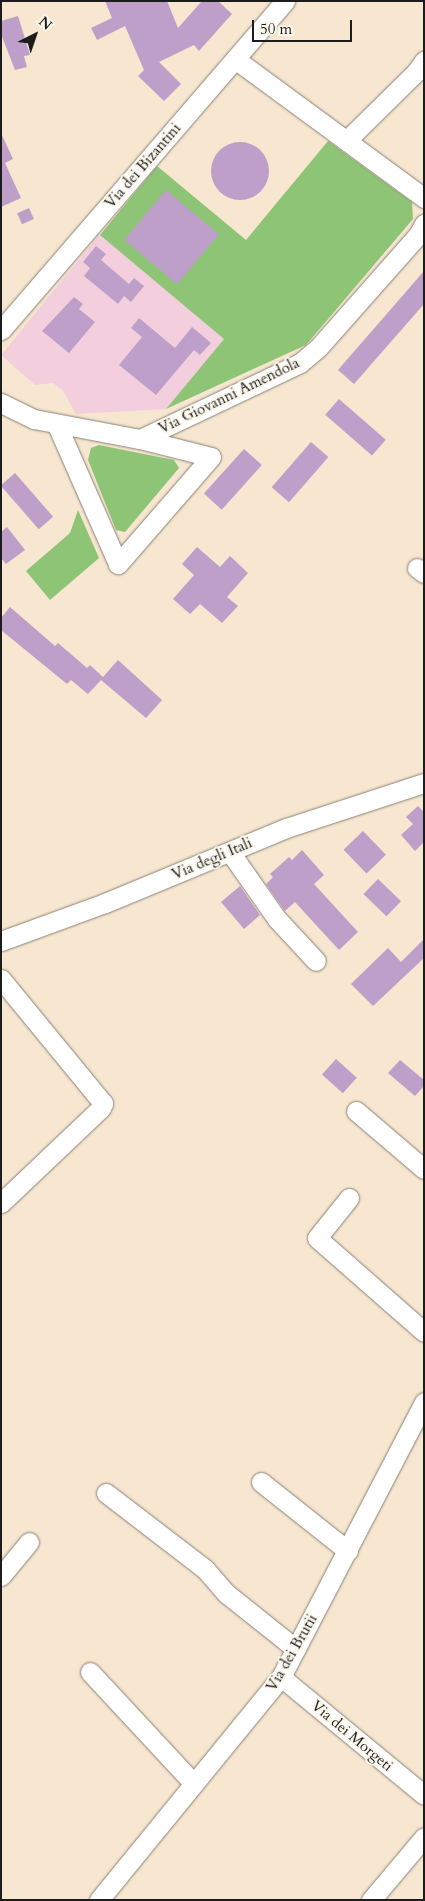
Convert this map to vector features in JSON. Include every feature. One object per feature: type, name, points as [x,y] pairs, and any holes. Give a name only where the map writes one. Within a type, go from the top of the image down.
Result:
[{"type":"street","name":"Via dei Bizantini","points":[[1,330],[285,1]]},
{"type":"street","points":[[235,59],[424,198]]},
{"type":"street","points":[[346,141],[416,72],[424,61]]},
{"type":"street","name":"Via Giovanni Amendola","points":[[34,419],[57,425],[140,439],[300,363],[318,348],[418,235],[424,224]]},
{"type":"street","points":[[1,403],[34,419]]},
{"type":"street","points":[[1,420],[34,419]]},
{"type":"street","points":[[57,425],[118,564],[211,457],[140,439]]},
{"type":"street","name":"Via degli Itali","points":[[1,941],[105,903],[286,828],[424,783]]},
{"type":"street","points":[[230,852],[277,919],[316,961]]},
{"type":"street","points":[[1,979],[103,1103],[101,1108],[1,1203]]},
{"type":"street","points":[[356,1111],[424,1169]]},
{"type":"street","points":[[349,1198],[317,1238],[424,1332]]},
{"type":"street","name":"Via dei Brutii","points":[[99,1900],[192,1783],[281,1677],[424,1402]]},
{"type":"street","points":[[261,1482],[348,1551]]},
{"type":"street","points":[[106,1493],[205,1569],[227,1594],[296,1649]]},
{"type":"street","points":[[1,1576],[29,1542]]},
{"type":"street","points":[[90,1672],[192,1783]]},
{"type":"street","name":"Via dei Morgeti","points":[[281,1677],[424,1795]]},
{"type":"street","points":[[372,1900],[424,1837]]},
{"type":"shaded area","points":[[100,234],[224,339],[166,409],[76,414],[63,391],[53,383],[35,385],[1,355]]},
{"type":"green space","points":[[328,141],[412,202],[413,219],[306,345],[166,409],[224,339],[100,235],[157,166],[246,240]]},
{"type":"green space","points":[[99,445],[174,460],[179,468],[125,532],[116,530],[88,460],[91,448]]},
{"type":"green space","points":[[78,510],[99,558],[50,600],[26,571],[70,533]]},
{"type":"building","points":[[105,1],[167,1],[178,28],[202,1],[218,1],[232,14],[199,51],[194,45],[159,62],[181,84],[164,101],[138,76],[144,70],[125,26],[97,40],[91,28],[112,18]]},
{"type":"building","points":[[18,16],[30,55],[24,56],[27,67],[15,70],[1,34],[1,21]]},
{"type":"building","points":[[1,133],[13,159],[5,163],[21,198],[1,207]]},
{"type":"building","points":[[240,142],[251,144],[264,155],[269,171],[267,182],[256,195],[240,200],[229,198],[216,187],[211,171],[213,160],[224,147]]},
{"type":"building","points":[[166,190],[219,234],[177,284],[124,240]]},
{"type":"building","points":[[29,208],[34,219],[22,224],[17,213]]},
{"type":"building","points":[[96,246],[106,254],[101,260],[129,284],[134,278],[144,286],[131,302],[124,296],[118,304],[84,276],[90,268],[83,262]]},
{"type":"building","points":[[424,271],[424,304],[354,384],[338,370]]},
{"type":"building","points":[[74,297],[83,304],[79,309],[95,322],[69,353],[42,331]]},
{"type":"building","points":[[139,318],[175,348],[192,327],[211,343],[200,355],[194,350],[156,395],[119,365],[142,337],[131,328]]},
{"type":"building","points":[[339,399],[386,440],[372,456],[325,415]]},
{"type":"building","points":[[311,442],[328,457],[289,502],[272,487]]},
{"type":"building","points":[[244,449],[262,465],[222,510],[204,494]]},
{"type":"building","points":[[15,473],[53,517],[39,529],[1,486]]},
{"type":"building","points":[[7,527],[25,550],[6,564],[1,558],[1,532]]},
{"type":"building","points":[[197,547],[220,567],[230,556],[248,573],[227,597],[238,606],[222,623],[200,604],[190,614],[173,599],[194,575],[182,564]]},
{"type":"building","points":[[10,607],[55,646],[58,643],[87,668],[90,665],[103,677],[118,660],[162,700],[146,718],[101,680],[88,694],[71,680],[67,684],[1,630],[1,618]]},
{"type":"building","points":[[418,806],[424,812],[424,842],[415,851],[401,835],[413,824],[406,817]]},
{"type":"building","points":[[363,831],[386,855],[367,873],[344,850]]},
{"type":"building","points":[[302,850],[324,875],[314,884],[358,932],[339,950],[295,902],[285,911],[266,884],[273,877],[270,874],[289,857],[292,860]]},
{"type":"building","points":[[378,879],[401,901],[386,916],[363,894]]},
{"type":"building","points":[[240,886],[260,915],[244,929],[221,902]]},
{"type":"building","points":[[424,939],[424,958],[373,1006],[351,984],[388,948],[401,962]]},
{"type":"building","points":[[336,1059],[357,1078],[343,1093],[322,1075]]},
{"type":"building","points":[[400,1060],[424,1080],[424,1086],[415,1096],[388,1073]]}]
